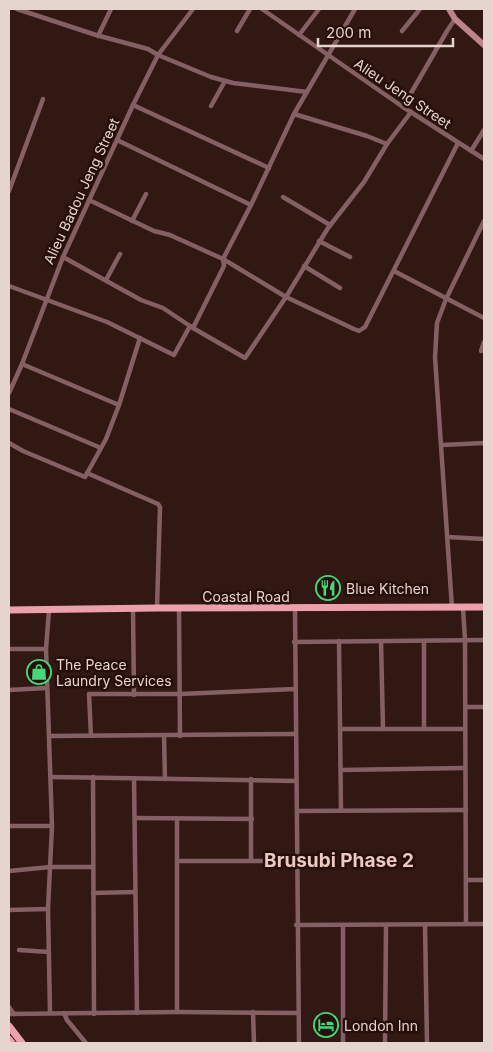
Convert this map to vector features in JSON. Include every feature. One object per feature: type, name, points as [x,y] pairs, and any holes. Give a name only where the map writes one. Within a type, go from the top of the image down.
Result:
[{"type":"main road","name":"Coastal Road","points":[[9,610],[484,608]]},
{"type":"main road","points":[[9,1026],[22,1043]]},
{"type":"main road","points":[[9,1038],[12,1043]]},
{"type":"street","points":[[17,9],[30,11],[98,36],[148,49],[158,55],[233,84],[307,92]]},
{"type":"street","points":[[98,36],[111,9]]},
{"type":"street","name":"Alieu Badou Jeng Street","points":[[10,389],[22,364],[63,257],[133,105],[158,55],[193,9]]},
{"type":"street","points":[[237,31],[250,9]]},
{"type":"street","name":"Alieu Jeng Street","points":[[262,9],[403,107],[484,159]]},
{"type":"street","points":[[299,36],[319,9]]},
{"type":"street","points":[[9,286],[107,322],[174,355],[224,266],[223,259],[251,206],[294,114],[355,9]]},
{"type":"street","points":[[402,31],[420,9]]},
{"type":"street","points":[[449,9],[455,20],[484,45]]},
{"type":"street","points":[[403,107],[455,20]]},
{"type":"street","points":[[211,106],[225,81]]},
{"type":"street","points":[[9,191],[44,99]]},
{"type":"street","points":[[133,105],[269,168]]},
{"type":"street","points":[[63,257],[141,300],[163,308],[191,327],[245,358],[286,297],[319,240],[364,182],[387,144],[411,112]]},
{"type":"street","points":[[294,114],[368,136],[387,144]]},
{"type":"street","points":[[471,151],[484,130]]},
{"type":"street","points":[[117,140],[251,206]]},
{"type":"street","points":[[89,200],[154,231],[170,235],[223,259],[286,297],[359,331],[365,327],[458,143]]},
{"type":"street","points":[[132,220],[146,194]]},
{"type":"street","points":[[283,197],[330,225]]},
{"type":"street","points":[[452,608],[435,357],[437,323],[446,299],[484,221]]},
{"type":"street","points":[[319,240],[350,257]]},
{"type":"street","points":[[106,280],[120,254]]},
{"type":"street","points":[[304,266],[340,288]]},
{"type":"street","points":[[394,271],[484,318]]},
{"type":"street","points":[[9,443],[23,451],[85,477],[101,448],[119,405],[140,338]]},
{"type":"street","points":[[482,351],[484,342]]},
{"type":"street","points":[[22,364],[119,405]]},
{"type":"street","points":[[9,409],[101,448]]},
{"type":"street","points":[[442,445],[484,442]]},
{"type":"street","points":[[87,473],[158,504],[160,507],[157,608]]},
{"type":"street","points":[[448,537],[484,539]]},
{"type":"street","points":[[133,608],[134,695]]},
{"type":"street","points":[[179,608],[180,736]]},
{"type":"street","points":[[295,608],[298,1043]]},
{"type":"street","points":[[463,608],[466,640],[466,924]]},
{"type":"street","points":[[49,610],[46,648],[46,688],[52,778],[48,909],[50,1013]]},
{"type":"street","points":[[294,642],[484,640]]},
{"type":"street","points":[[339,641],[341,810]]},
{"type":"street","points":[[382,641],[383,729]]},
{"type":"street","points":[[424,641],[424,729]]},
{"type":"street","points":[[9,649],[46,648]]},
{"type":"street","points":[[9,690],[46,688]]},
{"type":"street","points":[[91,736],[89,694],[180,694],[295,689]]},
{"type":"street","points":[[465,707],[484,707]]},
{"type":"street","points":[[341,730],[465,729]]},
{"type":"street","points":[[50,736],[295,734]]},
{"type":"street","points":[[164,735],[164,779]]},
{"type":"street","points":[[341,770],[465,768]]},
{"type":"street","points":[[52,778],[296,780]]},
{"type":"street","points":[[93,778],[94,1014]]},
{"type":"street","points":[[134,778],[137,1013]]},
{"type":"street","points":[[251,780],[251,860]]},
{"type":"street","points":[[297,811],[466,810]]},
{"type":"street","points":[[135,818],[252,819]]},
{"type":"street","points":[[177,819],[177,1012]]},
{"type":"street","points":[[9,826],[52,826]]},
{"type":"street","points":[[177,861],[297,861]]},
{"type":"street","points":[[9,871],[50,867],[93,867]]},
{"type":"street","points":[[467,880],[484,880]]},
{"type":"street","points":[[93,893],[136,892]]},
{"type":"street","points":[[9,910],[48,909]]},
{"type":"street","points":[[296,925],[484,924]]},
{"type":"street","points":[[425,925],[427,1043]]},
{"type":"street","points":[[343,926],[343,1043]]},
{"type":"street","points":[[385,1043],[386,926]]},
{"type":"street","points":[[19,950],[49,952]]},
{"type":"street","points":[[9,1007],[12,1014],[298,1013]]},
{"type":"street","points":[[253,1012],[254,1043]]},
{"type":"street","points":[[64,1013],[67,1020],[86,1043]]},
{"type":"place","name":"Blue Kitchen","points":[[328,588]]},
{"type":"place","name":"The Peace Laundry Services","points":[[39,672]]},
{"type":"place","name":"London Inn","points":[[326,1025]]},
{"type":"district","name":"Brusubi Phase 2","points":[[339,860]]}]
